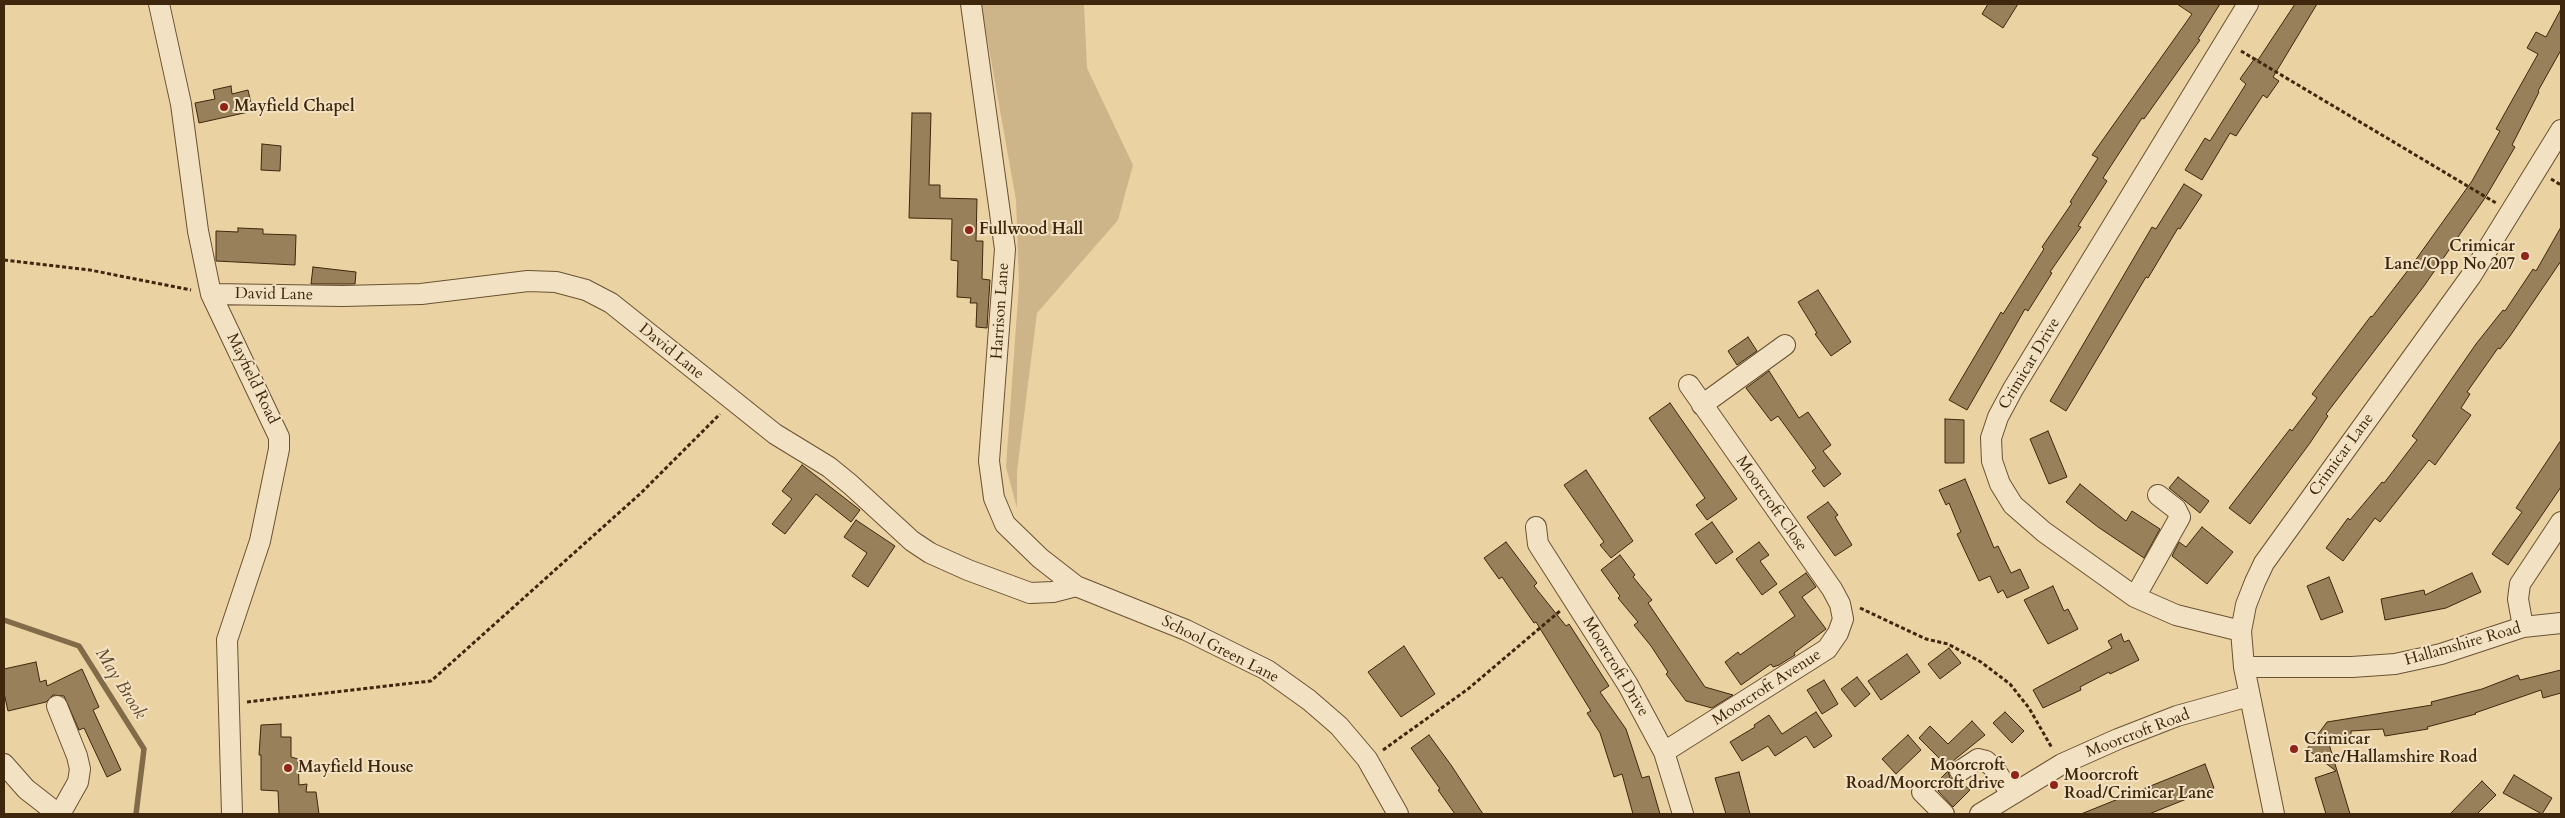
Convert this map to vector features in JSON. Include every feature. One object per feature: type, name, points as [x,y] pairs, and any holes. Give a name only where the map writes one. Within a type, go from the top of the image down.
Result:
[{"type":"street","name":"Mayfield Road","points":[[159,4],[181,104],[198,231],[211,294],[279,436],[279,449],[260,541],[227,640],[232,814]]},
{"type":"street","name":"Harrison Lane","points":[[971,4],[1006,249],[989,461],[994,498],[1005,524],[1040,558],[1076,586]]},
{"type":"street","name":"Crimicar Drive","points":[[2241,630],[2176,615],[2135,597],[2067,550],[2013,505],[2000,484],[1992,460],[1991,438],[1998,417],[2013,389],[2248,4]]},
{"type":"street","name":"Crimicar Lane","points":[[2274,814],[2244,667],[2241,630],[2246,605],[2264,563],[2471,276],[2561,130]]},
{"type":"street","name":"David Lane","points":[[211,294],[343,296],[421,294],[528,281],[556,282],[586,290],[611,303],[775,434],[836,473],[912,542],[930,553],[968,570],[1030,593],[1053,592],[1076,586]]},
{"type":"street","points":[[1702,405],[1785,346]]},
{"type":"street","name":"Moorcroft Close","points":[[1689,385],[1840,604]]},
{"type":"street","points":[[2135,597],[2180,517],[2176,510],[2158,495]]},
{"type":"street","points":[[2524,627],[2518,599],[2520,584],[2561,522]]},
{"type":"street","name":"Moorcroft Drive","points":[[1536,527],[1538,544],[1628,685],[1664,752],[1683,814]]},
{"type":"street","name":"School Green Lane","points":[[1076,586],[1186,630],[1267,670],[1309,700],[1339,726],[1367,759],[1398,814]]},
{"type":"street","name":"Moorcroft Avenue","points":[[1664,752],[1827,649],[1838,633],[1843,619],[1840,604]]},
{"type":"street","name":"Hallamshire Road","points":[[2244,667],[2352,667],[2395,664],[2441,654],[2524,627],[2561,623]]},
{"type":"street","name":"Moorcroft Road","points":[[1980,814],[2062,764],[2177,716],[2250,696]]},
{"type":"street","points":[[4,764],[26,789],[59,814],[78,782],[80,769],[78,756],[58,706]]},
{"type":"street","points":[[1960,771],[1978,760],[1986,761],[1994,768],[2011,794]]},
{"type":"street","points":[[1922,792],[1944,814]]},
{"type":"path","points":[[2226,42],[2512,212]]},
{"type":"path","points":[[4,260],[90,270],[211,294]]},
{"type":"path","points":[[229,704],[432,681],[641,493],[733,401]]},
{"type":"path","points":[[1367,759],[1387,748],[1468,689],[1537,628],[1575,600]]},
{"type":"path","points":[[1840,604],[1860,608],[1926,639],[1948,644],[1981,662],[2010,684],[2029,708],[2062,764]]},
{"type":"shaded area","points":[[981,4],[1084,4],[1087,68],[1133,165],[1118,220],[1037,313],[1017,471],[1017,508],[1006,467],[1019,284],[1016,200]]},
{"type":"building","points":[[1988,4],[2018,4],[2003,28],[1982,14]]},
{"type":"building","points":[[2177,4],[2220,4],[2198,39],[2200,40],[2144,119],[2142,118],[2103,178],[2107,181],[2078,226],[2081,227],[2050,272],[2052,273],[2028,311],[2025,309],[1967,410],[1949,400],[2001,312],[2003,314],[2044,249],[2042,247],[2072,203],[2070,202],[2098,158],[2092,155],[2192,14]]},
{"type":"building","points":[[2295,4],[2317,4],[2273,77],[2279,81],[2267,98],[2263,95],[2236,136],[2230,133],[2202,180],[2185,170],[2205,138],[2210,141],[2246,84],[2240,79],[2255,58],[2258,60]]},
{"type":"building","points":[[2561,9],[2561,50],[2538,91],[2512,145],[2515,147],[2485,198],[2424,286],[2326,414],[2328,416],[2310,443],[2250,524],[2229,508],[2290,429],[2292,431],[2317,398],[2312,394],[2412,265],[2472,181],[2500,131],[2496,129],[2538,54],[2527,48],[2536,32],[2546,37]]},
{"type":"building","name":"Mayfield Chapel","points":[[231,86],[232,94],[248,90],[253,111],[199,123],[195,103],[215,99],[213,90]]},
{"type":"building","name":"Fullwood Hall","points":[[912,113],[931,113],[929,185],[940,185],[940,198],[977,199],[976,241],[983,241],[982,279],[990,280],[987,328],[976,327],[977,303],[970,303],[971,298],[957,297],[958,261],[951,260],[952,219],[909,218]]},
{"type":"building","points":[[262,144],[281,146],[280,171],[261,170]]},
{"type":"building","points":[[2184,184],[2202,195],[2180,229],[2178,228],[2148,278],[2146,277],[2066,411],[2050,401],[2152,227],[2156,229]]},
{"type":"building","points":[[2561,227],[2561,261],[2510,336],[2500,349],[2498,348],[2467,392],[2470,394],[2461,408],[2471,415],[2435,465],[2429,460],[2380,522],[2375,518],[2343,561],[2326,548],[2348,518],[2350,520],[2382,482],[2384,483],[2417,440],[2412,436],[2476,344],[2503,310],[2505,311],[2533,269],[2536,271]]},
{"type":"building","points":[[238,228],[263,229],[263,234],[296,235],[295,265],[216,261],[216,231],[238,232]]},
{"type":"building","points":[[313,267],[356,272],[355,284],[311,284]]},
{"type":"building","points":[[1818,290],[1851,342],[1831,356],[1815,334],[1817,333],[1798,302]]},
{"type":"building","points":[[1748,337],[1757,351],[1737,365],[1728,351]]},
{"type":"building","points":[[1769,371],[1799,418],[1808,412],[1831,445],[1823,451],[1841,474],[1824,487],[1812,471],[1816,468],[1778,416],[1771,421],[1746,388]]},
{"type":"building","points":[[1670,403],[1737,499],[1707,520],[1696,505],[1705,498],[1649,418]]},
{"type":"building","points":[[1945,419],[1964,420],[1964,463],[1945,463]]},
{"type":"building","points":[[2048,431],[2067,477],[2049,484],[2030,439]]},
{"type":"building","points":[[2561,440],[2561,487],[2508,565],[2492,554],[2522,512],[2516,508]]},
{"type":"building","points":[[802,465],[860,510],[851,522],[816,494],[785,534],[772,524],[792,499],[782,491]]},
{"type":"building","points":[[1586,470],[1633,541],[1611,558],[1600,545],[1604,542],[1564,485]]},
{"type":"building","points":[[2178,477],[2209,501],[2200,513],[2169,488]]},
{"type":"building","points":[[1965,479],[1994,548],[1998,546],[2011,573],[2020,569],[2029,588],[2007,598],[2003,590],[1998,593],[1990,576],[1979,581],[1957,534],[1961,532],[1949,503],[1946,505],[1939,490]]},
{"type":"building","points":[[2080,484],[2126,521],[2132,511],[2160,529],[2144,558],[2098,527],[2066,502]]},
{"type":"building","points":[[1828,502],[1838,515],[1835,517],[1852,545],[1835,556],[1807,517]]},
{"type":"building","points":[[856,520],[895,546],[868,587],[852,576],[867,553],[844,537]]},
{"type":"building","points":[[1712,522],[1733,552],[1716,564],[1695,534]]},
{"type":"building","points":[[2202,527],[2233,552],[2207,584],[2172,556],[2179,542],[2186,547]]},
{"type":"building","points":[[1506,542],[1537,583],[1534,586],[1566,626],[1569,624],[1609,686],[1600,692],[1626,729],[1642,778],[1649,776],[1660,814],[1633,814],[1622,774],[1614,777],[1600,733],[1587,713],[1591,711],[1536,622],[1534,623],[1502,577],[1499,579],[1484,558]]},
{"type":"building","points":[[1759,542],[1769,555],[1760,561],[1777,584],[1762,595],[1736,559]]},
{"type":"building","points":[[1620,555],[1635,575],[1633,577],[1652,600],[1648,603],[1705,687],[1733,695],[1712,708],[1686,701],[1666,674],[1668,672],[1651,646],[1634,625],[1638,622],[1618,598],[1620,596],[1601,570]]},
{"type":"building","points":[[1806,573],[1816,587],[1802,597],[1826,629],[1794,653],[1795,655],[1779,665],[1773,667],[1771,664],[1741,685],[1725,662],[1738,652],[1740,655],[1795,616],[1779,592]]},
{"type":"building","points":[[2472,573],[2481,592],[2446,608],[2385,620],[2381,599],[2424,590],[2425,595]]},
{"type":"building","points":[[2329,577],[2343,612],[2321,620],[2307,586]]},
{"type":"building","points":[[2053,586],[2064,611],[2068,609],[2078,629],[2048,644],[2024,600]]},
{"type":"building","points":[[2121,634],[2124,642],[2129,640],[2139,660],[2110,674],[2109,672],[2080,687],[2081,690],[2043,708],[2033,690],[2112,648],[2108,641]]},
{"type":"building","points":[[1404,646],[1435,694],[1401,717],[1368,672]]},
{"type":"building","points":[[1949,648],[1961,663],[1940,679],[1928,664]]},
{"type":"building","points":[[1907,654],[1920,672],[1881,700],[1868,681]]},
{"type":"building","points":[[36,662],[40,682],[46,680],[47,686],[82,669],[99,707],[93,710],[121,770],[107,777],[84,728],[79,730],[64,696],[53,695],[46,702],[8,711],[4,693],[4,669]]},
{"type":"building","points":[[2561,670],[2561,693],[2543,698],[2541,690],[2476,714],[2427,727],[2428,729],[2385,736],[2383,729],[2351,731],[2351,742],[2329,744],[2350,814],[2326,814],[2315,778],[2336,771],[2307,749],[2327,722],[2432,705],[2431,702],[2482,689],[2518,675],[2520,680]]},
{"type":"building","points":[[1857,677],[1870,694],[1855,707],[1841,689]]},
{"type":"building","points":[[1824,680],[1838,704],[1822,714],[1807,690]]},
{"type":"building","points":[[1816,712],[1832,736],[1814,748],[1806,736],[1775,756],[1768,746],[1742,761],[1730,742],[1755,727],[1754,725],[1769,715],[1782,734]]},
{"type":"building","points":[[2005,712],[2024,731],[2012,743],[1993,723]]},
{"type":"building","points":[[1972,721],[1985,735],[1953,761],[1949,768],[1919,738],[1930,726],[1948,744]]},
{"type":"building","name":"Mayfield House","points":[[281,724],[281,737],[291,737],[291,757],[298,759],[299,785],[307,784],[306,792],[316,792],[319,814],[279,814],[278,791],[261,790],[261,755],[259,755],[261,725]]},
{"type":"building","points":[[1429,735],[1483,814],[1455,814],[1438,790],[1440,789],[1411,748]]},
{"type":"building","points":[[1908,735],[1921,750],[1896,774],[1882,759]]},
{"type":"building","points":[[2205,764],[2214,788],[2149,814],[2081,814]]},
{"type":"building","points":[[1948,771],[1950,778],[1962,783],[1970,790],[1953,807],[1938,791],[1943,786],[1938,781]]},
{"type":"building","points":[[1739,772],[1750,814],[1726,814],[1715,778]]},
{"type":"building","points":[[2514,775],[2552,798],[2542,814],[2503,793]]},
{"type":"building","points":[[2482,781],[2496,795],[2477,814],[2450,814]]},
{"type":"waterway","name":"May Brook","points":[[4,620],[79,646],[144,749],[136,814]]},
{"type":"place","name":"Mayfield Chapel","points":[[224,107]]},
{"type":"place","name":"Fullwood Hall","points":[[969,230]]},
{"type":"place","name":"Crimicar Lane/Opp No 207","points":[[2525,256]]},
{"type":"place","name":"Crimicar Lane/Hallamshire Road","points":[[2294,749]]},
{"type":"place","name":"Mayfield House","points":[[288,768]]},
{"type":"place","name":"Moorcroft Road/Moorcroft drive","points":[[2015,775]]},
{"type":"place","name":"Moorcroft Road/Crimicar Lane","points":[[2054,785]]}]
